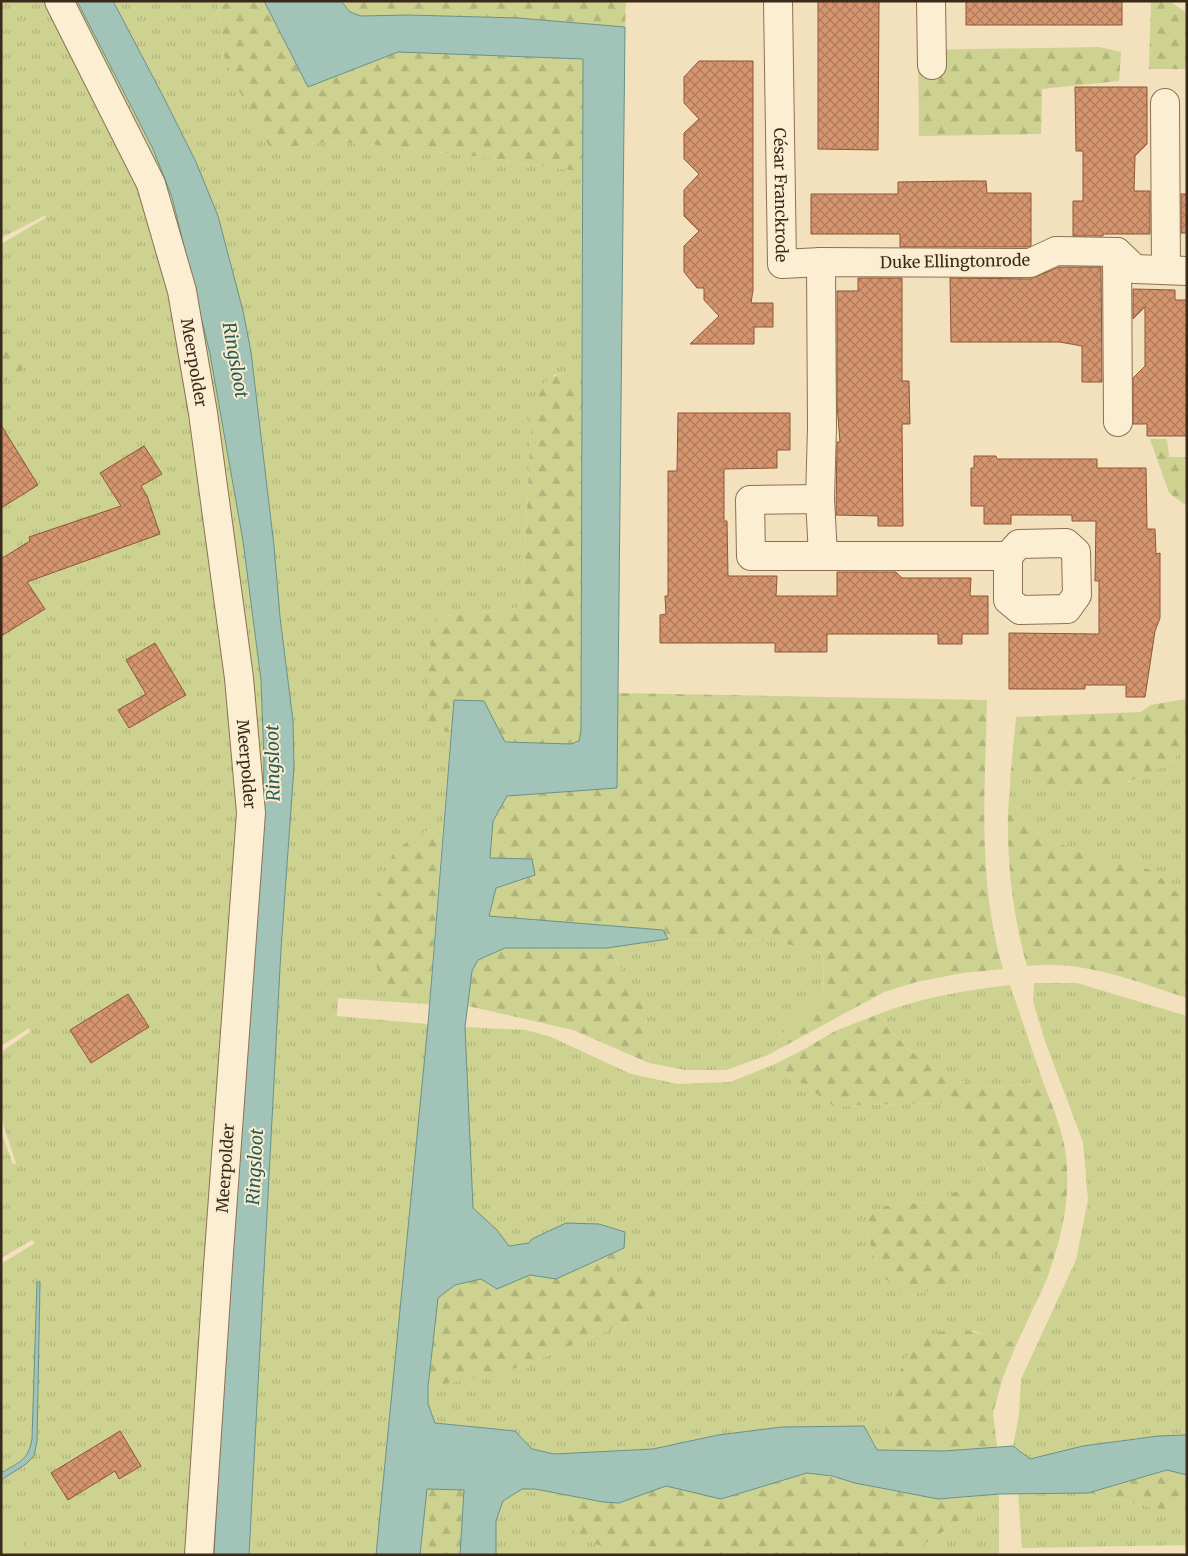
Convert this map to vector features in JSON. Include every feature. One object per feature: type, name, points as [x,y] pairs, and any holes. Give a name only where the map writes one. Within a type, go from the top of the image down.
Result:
[{"type":"street","name":"Meerpolder","points":[[59,1],[151,184],[182,291],[203,413],[240,688],[250,813],[199,1555]]},
{"type":"street","name":"César Franckrode","points":[[778,1],[782,264],[821,262],[822,428],[820,499],[822,556]]},
{"type":"street","points":[[931,1],[932,65]]},
{"type":"street","points":[[1118,252],[1135,269],[1176,270],[1165,104]]},
{"type":"street","name":"Duke Ellingtonrode","points":[[821,262],[1030,263],[1056,251],[1118,252]]},
{"type":"street","points":[[1118,252],[1118,422]]},
{"type":"street","points":[[820,499],[750,500],[752,556],[1008,556]]},
{"type":"green space","points":[[1,1],[77,1],[153,149],[172,197],[210,354],[243,541],[261,680],[264,760],[262,853],[234,1185],[214,1555],[1,1555],[1,1480],[26,1464],[34,1456],[40,1282],[37,1282],[32,1439],[25,1457],[1,1473],[1,1264],[35,1243],[32,1240],[1,1258],[1,1132],[13,1164],[16,1164],[1,1117],[1,1052],[30,1032],[29,1028],[1,1046],[1,244],[47,217],[44,216],[1,238]]},
{"type":"green space","points":[[113,1],[217,1],[224,56],[233,79],[286,148],[320,142],[369,144],[498,159],[582,172],[582,371],[554,375],[532,401],[523,598],[517,608],[437,617],[435,729],[451,733],[443,827],[423,832],[369,953],[396,1002],[338,998],[337,1016],[428,1024],[376,1555],[249,1555],[281,949],[294,767],[293,721],[251,352],[243,311],[218,216],[196,162]]},
{"type":"green space","points":[[217,1],[264,1],[308,87],[398,52],[583,59],[582,172],[498,159],[369,144],[320,142],[286,148],[269,146],[233,79],[224,56]]},
{"type":"green space","points":[[341,1],[626,1],[625,27],[518,18],[408,15],[361,16],[350,12]]},
{"type":"green space","points":[[1151,1],[1169,1],[1187,13],[1187,69],[1149,69]]},
{"type":"green space","points":[[1099,47],[1121,52],[1119,81],[1042,89],[1041,134],[919,136],[918,50]]},
{"type":"green space","points":[[1,326],[27,366],[1,383]]},
{"type":"green space","points":[[582,371],[581,730],[579,741],[571,744],[505,742],[454,700],[451,733],[435,729],[427,719],[431,626],[437,617],[517,608],[523,598],[532,401],[542,385],[551,377]]},
{"type":"green space","points":[[1150,439],[1167,439],[1169,457],[1187,457],[1187,506],[1169,493]]},
{"type":"green space","points":[[618,693],[987,700],[984,836],[989,903],[1003,969],[963,973],[916,982],[884,992],[768,1055],[789,1025],[824,997],[823,953],[774,941],[668,939],[663,930],[489,917],[496,888],[532,859],[490,859],[493,821],[507,796],[617,788]]},
{"type":"green space","points":[[1187,699],[1186,744],[1176,757],[1145,776],[1107,786],[1069,788],[1043,783],[1011,770],[1016,717],[1141,712],[1150,705]]},
{"type":"green space","points":[[1187,743],[1187,900],[1180,896],[1163,879],[1085,854],[1047,838],[1008,813],[1011,770],[1031,779],[1128,782],[1151,773],[1172,761]]},
{"type":"green space","points":[[1008,813],[1047,838],[1085,854],[1106,861],[1148,869],[1163,879],[1180,896],[1187,900],[1187,998],[1108,973],[1088,969],[1048,965],[1027,966],[1012,890]]},
{"type":"green space","points":[[443,827],[429,1004],[396,1002],[369,953],[379,894],[391,858],[403,845],[423,832]]},
{"type":"green space","points":[[668,939],[774,941],[823,953],[824,997],[789,1025],[768,1055],[726,1070],[685,1070],[649,1063],[644,1003],[607,948]]},
{"type":"green space","points":[[505,948],[607,948],[644,1003],[649,1063],[573,1030],[468,1006],[472,971],[478,960]]},
{"type":"green space","points":[[1034,983],[1077,983],[1187,1016],[1187,1435],[1147,1437],[1108,1442],[1030,1459],[1013,1446],[1019,1415],[1021,1379],[1076,1260],[1088,1200],[1083,1142],[1045,1041],[1033,1001]]},
{"type":"green space","points":[[1010,985],[1043,1082],[1010,1086],[985,1086],[962,1081],[947,1075],[934,1068],[909,1049],[879,1014],[910,1003],[943,995]]},
{"type":"green space","points":[[879,1014],[909,1049],[934,1068],[947,1075],[962,1081],[985,1086],[1010,1086],[1043,1082],[1057,1118],[1066,1156],[1067,1172],[1064,1220],[1046,1281],[1021,1268],[1008,1254],[990,1254],[973,1267],[961,1281],[920,1293],[899,1290],[881,1275],[866,1228],[871,1215],[885,1206],[928,1202],[993,1178],[977,1149],[962,1106],[939,1103],[833,1106],[775,1064],[835,1031]]},
{"type":"green space","points":[[465,1027],[526,1030],[551,1037],[631,1074],[678,1084],[730,1082],[775,1064],[833,1106],[939,1103],[962,1106],[977,1149],[993,1179],[928,1202],[885,1206],[866,1228],[881,1275],[961,1281],[973,1267],[990,1254],[1008,1254],[1022,1268],[1046,1281],[1017,1343],[995,1339],[974,1331],[914,1345],[901,1370],[891,1403],[881,1450],[877,1450],[864,1426],[782,1427],[718,1435],[653,1449],[554,1454],[532,1449],[515,1431],[435,1423],[428,1404],[428,1387],[525,1365],[635,1319],[611,1279],[624,1248],[529,1243],[509,1246],[497,1230],[473,1208]]},
{"type":"green space","points":[[624,1248],[612,1278],[637,1268],[649,1274],[654,1284],[655,1295],[649,1307],[635,1319],[525,1365],[492,1375],[428,1387],[438,1298],[455,1285],[481,1279],[497,1289],[530,1275],[556,1278]]},
{"type":"green space","points":[[954,1329],[970,1331],[1017,1343],[1003,1377],[993,1413],[997,1447],[944,1451],[881,1450],[898,1378],[909,1352],[915,1344],[924,1338]]},
{"type":"green space","points":[[1168,1470],[1187,1475],[1187,1521],[1169,1511],[1088,1493]]},
{"type":"green space","points":[[807,1473],[937,1498],[999,1494],[917,1549],[897,1555],[707,1555],[668,1547],[611,1549],[581,1539],[569,1524],[567,1510],[576,1496],[603,1502],[666,1486],[721,1499]]},
{"type":"green space","points":[[427,1489],[464,1490],[460,1555],[420,1555]]},
{"type":"green space","points":[[522,1489],[535,1489],[576,1496],[567,1511],[572,1525],[581,1535],[592,1542],[621,1547],[671,1547],[707,1555],[496,1555],[496,1521],[503,1501]]},
{"type":"green space","points":[[1018,1493],[1088,1493],[1169,1511],[1187,1521],[1187,1545],[1022,1548]]},
{"type":"green space","points":[[999,1494],[999,1555],[897,1555],[917,1549]]},
{"type":"green space","points":[[1,1511],[26,1548],[26,1555],[1,1555]]},
{"type":"water","name":"Ringsloot","points":[[77,1],[113,1],[196,162],[218,216],[243,311],[251,352],[274,546],[280,617],[293,721],[294,767],[281,949],[249,1555],[214,1555],[234,1185],[262,853],[264,760],[261,680],[243,541],[210,354],[172,197],[153,149]]},
{"type":"water","points":[[264,1],[341,1],[350,12],[361,16],[408,15],[518,18],[625,27],[617,788],[507,796],[493,821],[490,858],[532,859],[535,875],[496,888],[489,916],[663,930],[668,939],[607,948],[505,948],[478,960],[472,971],[465,1027],[473,1208],[497,1230],[509,1246],[529,1243],[532,1239],[566,1223],[599,1224],[625,1232],[624,1248],[556,1279],[530,1275],[497,1289],[481,1279],[455,1285],[438,1298],[428,1387],[428,1404],[435,1423],[515,1431],[532,1449],[554,1454],[653,1449],[718,1435],[782,1427],[864,1426],[877,1450],[944,1451],[1013,1446],[1030,1459],[1083,1446],[1158,1436],[1187,1435],[1187,1475],[1167,1470],[1088,1493],[999,1494],[938,1499],[855,1483],[832,1476],[807,1473],[721,1499],[666,1486],[619,1503],[603,1502],[535,1489],[522,1489],[503,1501],[496,1521],[496,1555],[460,1555],[464,1490],[427,1489],[420,1555],[376,1555],[428,1024],[454,700],[484,701],[505,742],[571,744],[579,741],[581,730],[583,59],[398,52],[308,87]]},
{"type":"water","points":[[37,1282],[40,1282],[37,1441],[34,1456],[26,1464],[1,1480],[1,1473],[25,1457],[32,1439]]},
{"type":"building","points":[[818,1],[879,1],[878,150],[818,149]]},
{"type":"building","points":[[966,1],[1122,1],[1122,25],[966,25]]},
{"type":"building","points":[[699,61],[753,61],[753,290],[751,303],[773,303],[773,327],[754,327],[754,344],[690,344],[719,316],[704,300],[704,288],[697,288],[684,272],[684,246],[699,231],[684,216],[684,190],[699,174],[684,159],[684,133],[699,119],[684,103],[684,77]]},
{"type":"building","points":[[1075,87],[1147,87],[1147,144],[1135,156],[1134,191],[1150,191],[1150,234],[1073,236],[1073,201],[1083,201],[1083,151],[1076,151]]},
{"type":"building","points":[[986,181],[987,193],[1031,193],[1031,246],[900,247],[900,234],[811,234],[811,194],[898,194],[898,182]]},
{"type":"building","points":[[1181,194],[1187,194],[1187,233],[1181,233]]},
{"type":"building","points":[[1059,267],[1101,267],[1102,382],[1082,382],[1082,346],[1060,342],[951,342],[950,278],[1030,279]]},
{"type":"building","points":[[858,278],[902,278],[902,381],[909,381],[910,424],[902,424],[903,526],[878,526],[878,516],[836,515],[837,442],[840,442],[837,405],[837,291],[858,291]]},
{"type":"building","points":[[1133,289],[1175,290],[1175,300],[1187,300],[1187,436],[1147,436],[1147,424],[1133,424],[1133,378],[1145,366],[1145,307],[1133,319]]},
{"type":"building","points":[[678,413],[790,413],[790,450],[777,450],[777,468],[724,469],[724,521],[727,521],[728,576],[777,576],[776,596],[837,596],[837,572],[896,572],[902,578],[971,578],[970,596],[988,596],[988,634],[962,634],[962,644],[938,644],[938,634],[827,634],[827,652],[775,652],[775,643],[660,643],[660,615],[666,614],[665,596],[668,596],[668,471],[677,471]]},
{"type":"building","points":[[1,425],[38,485],[1,508]]},
{"type":"building","points":[[144,446],[162,474],[141,486],[147,496],[160,534],[27,582],[45,609],[1,636],[1,559],[30,541],[29,537],[121,506],[100,473]]},
{"type":"building","points":[[974,456],[996,456],[997,459],[1097,459],[1097,468],[1146,468],[1147,529],[1155,529],[1156,554],[1160,553],[1160,618],[1155,631],[1145,697],[1126,697],[1126,685],[1085,685],[1085,689],[1009,689],[1009,633],[1099,634],[1099,581],[1095,581],[1096,521],[1072,521],[1072,515],[1011,515],[1011,524],[984,524],[984,506],[971,506],[971,468],[974,468]]},
{"type":"building","points":[[155,643],[186,695],[129,728],[118,710],[146,694],[126,660]]},
{"type":"building","points":[[128,994],[149,1027],[91,1063],[70,1030]]},
{"type":"building","points":[[120,1431],[141,1466],[119,1479],[115,1471],[68,1500],[51,1473]]}]
